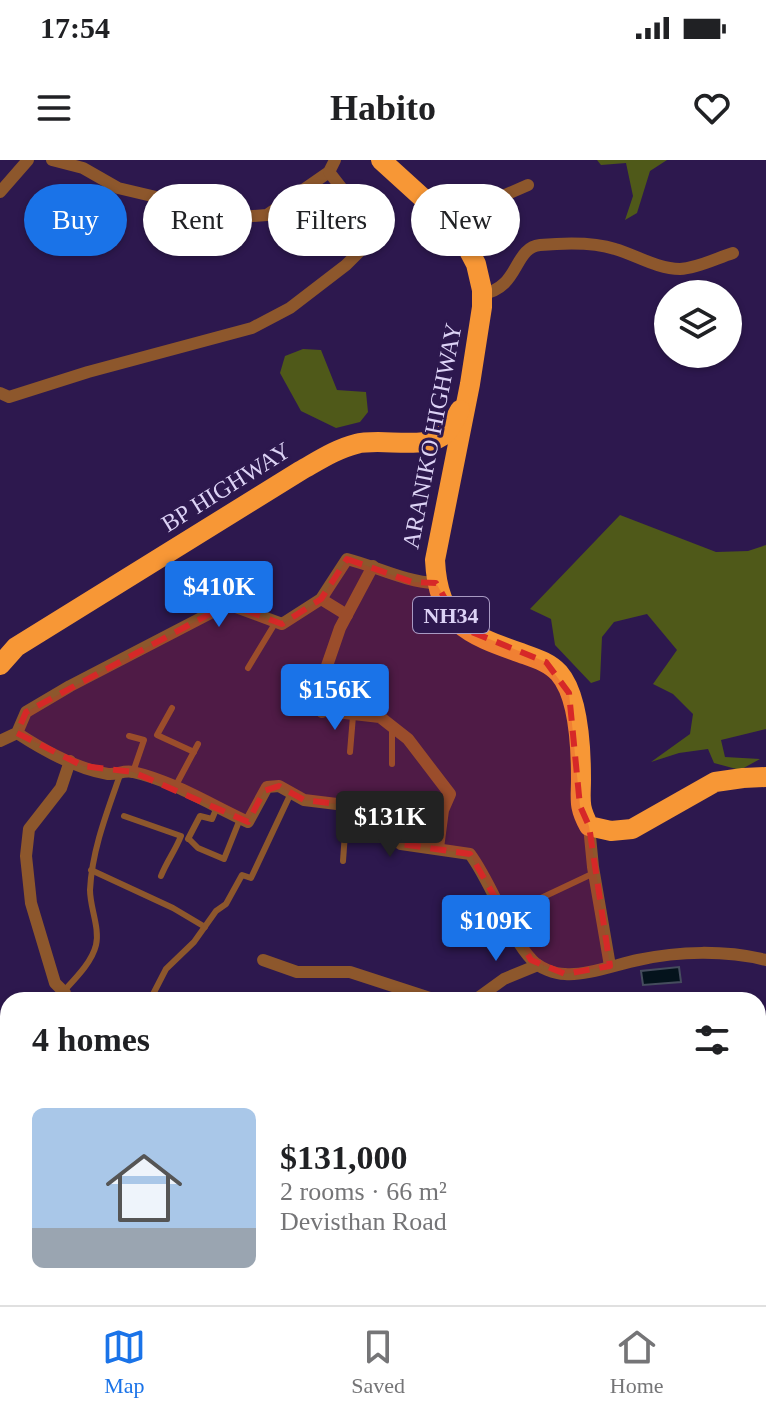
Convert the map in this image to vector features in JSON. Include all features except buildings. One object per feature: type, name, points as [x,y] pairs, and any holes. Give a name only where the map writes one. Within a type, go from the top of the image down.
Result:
[{"type":"highway","name":"ARANIKO HIGHWAY","points":[[381,160],[411,187]]},
{"type":"highway","name":"ARANIKO HIGHWAY","points":[[436,583],[435,560],[470,384],[482,294],[472,256]]},
{"type":"highway","name":"BP HIGHWAY","points":[[0,665],[16,647],[340,449],[372,441],[433,442],[447,432],[470,384]]},
{"type":"highway","points":[[412,443],[428,449],[436,457],[443,467],[449,487]]},
{"type":"highway","name":"NH34","points":[[436,583],[445,607],[462,628],[481,639],[546,662],[560,674],[574,702],[581,782],[578,794],[589,826]]},
{"type":"highway","points":[[589,826],[611,831],[632,829],[715,782],[766,777]]},
{"type":"street","points":[[0,192],[28,160]]},
{"type":"street","points":[[0,393],[9,397],[88,372],[252,328],[290,308],[346,265],[368,243],[358,209],[332,166],[267,215],[241,217],[118,188],[83,168],[52,160]]},
{"type":"street","points":[[520,188],[528,185]]},
{"type":"street","points":[[482,294],[502,288],[528,249],[540,245],[604,246],[667,268],[679,269],[733,253]]},
{"type":"street","points":[[0,741],[17,733],[26,712],[228,604],[282,624],[321,599],[347,559],[412,582],[436,583]]},
{"type":"street","points":[[322,712],[325,697],[319,689],[347,615],[373,566]]},
{"type":"street","points":[[321,599],[347,615]]},
{"type":"street","points":[[292,707],[380,717],[408,739],[450,794],[443,810],[438,848]]},
{"type":"street","points":[[17,733],[36,746],[70,761],[105,773],[127,772],[174,788],[248,822],[267,787],[279,786],[304,800],[351,808],[401,844],[470,854],[525,951],[538,965],[565,974],[689,954],[743,955],[766,960]]},
{"type":"street","points":[[58,992],[31,903],[26,856],[29,829],[61,788],[70,761]]},
{"type":"street","points":[[589,826],[610,966]]},
{"type":"street","points":[[263,960],[297,972],[350,972],[411,992]]},
{"type":"street","points":[[486,992],[504,979],[538,965]]},
{"type":"lane","points":[[248,668],[274,625],[282,624]]},
{"type":"lane","points":[[172,708],[157,735],[194,752]]},
{"type":"lane","points":[[350,752],[353,716]]},
{"type":"lane","points":[[392,725],[392,764]]},
{"type":"lane","points":[[63,992],[95,949],[97,938],[90,895],[91,870],[127,772],[144,740],[129,736]]},
{"type":"lane","points":[[174,788],[198,744]]},
{"type":"lane","points":[[154,992],[166,969],[194,942],[216,911],[226,904],[242,875],[251,878],[292,792]]},
{"type":"lane","points":[[189,839],[200,816],[212,819],[217,806]]},
{"type":"lane","points":[[343,861],[351,808]]},
{"type":"lane","points":[[124,816],[189,839],[198,848],[224,859],[240,819]]},
{"type":"lane","points":[[161,876],[181,836]]},
{"type":"lane","points":[[91,870],[205,927]]},
{"type":"lane","points":[[505,915],[594,873]]},
{"type":"highlighted area","points":[[347,559],[412,582],[436,583],[462,628],[546,662],[569,693],[580,806],[589,826],[610,966],[565,974],[531,960],[470,854],[401,844],[345,805],[304,800],[279,786],[264,791],[248,822],[133,772],[83,766],[17,733],[26,712],[228,604],[282,624],[321,599]]},
{"type":"green space","points":[[597,160],[667,160],[650,171],[637,213],[625,220],[633,196],[626,163],[601,165]]},
{"type":"green space","points":[[303,349],[321,350],[337,390],[366,392],[368,412],[360,422],[336,428],[301,411],[280,373],[285,356]]},
{"type":"green space","points":[[620,515],[716,552],[748,551],[766,545],[766,729],[721,740],[725,757],[760,759],[740,770],[714,763],[708,749],[679,753],[651,762],[690,734],[693,714],[673,694],[653,684],[677,650],[647,614],[614,622],[602,637],[600,680],[591,683],[555,645],[551,619],[530,609]]},
{"type":"water","points":[[679,967],[681,982],[643,985],[641,971]]}]
